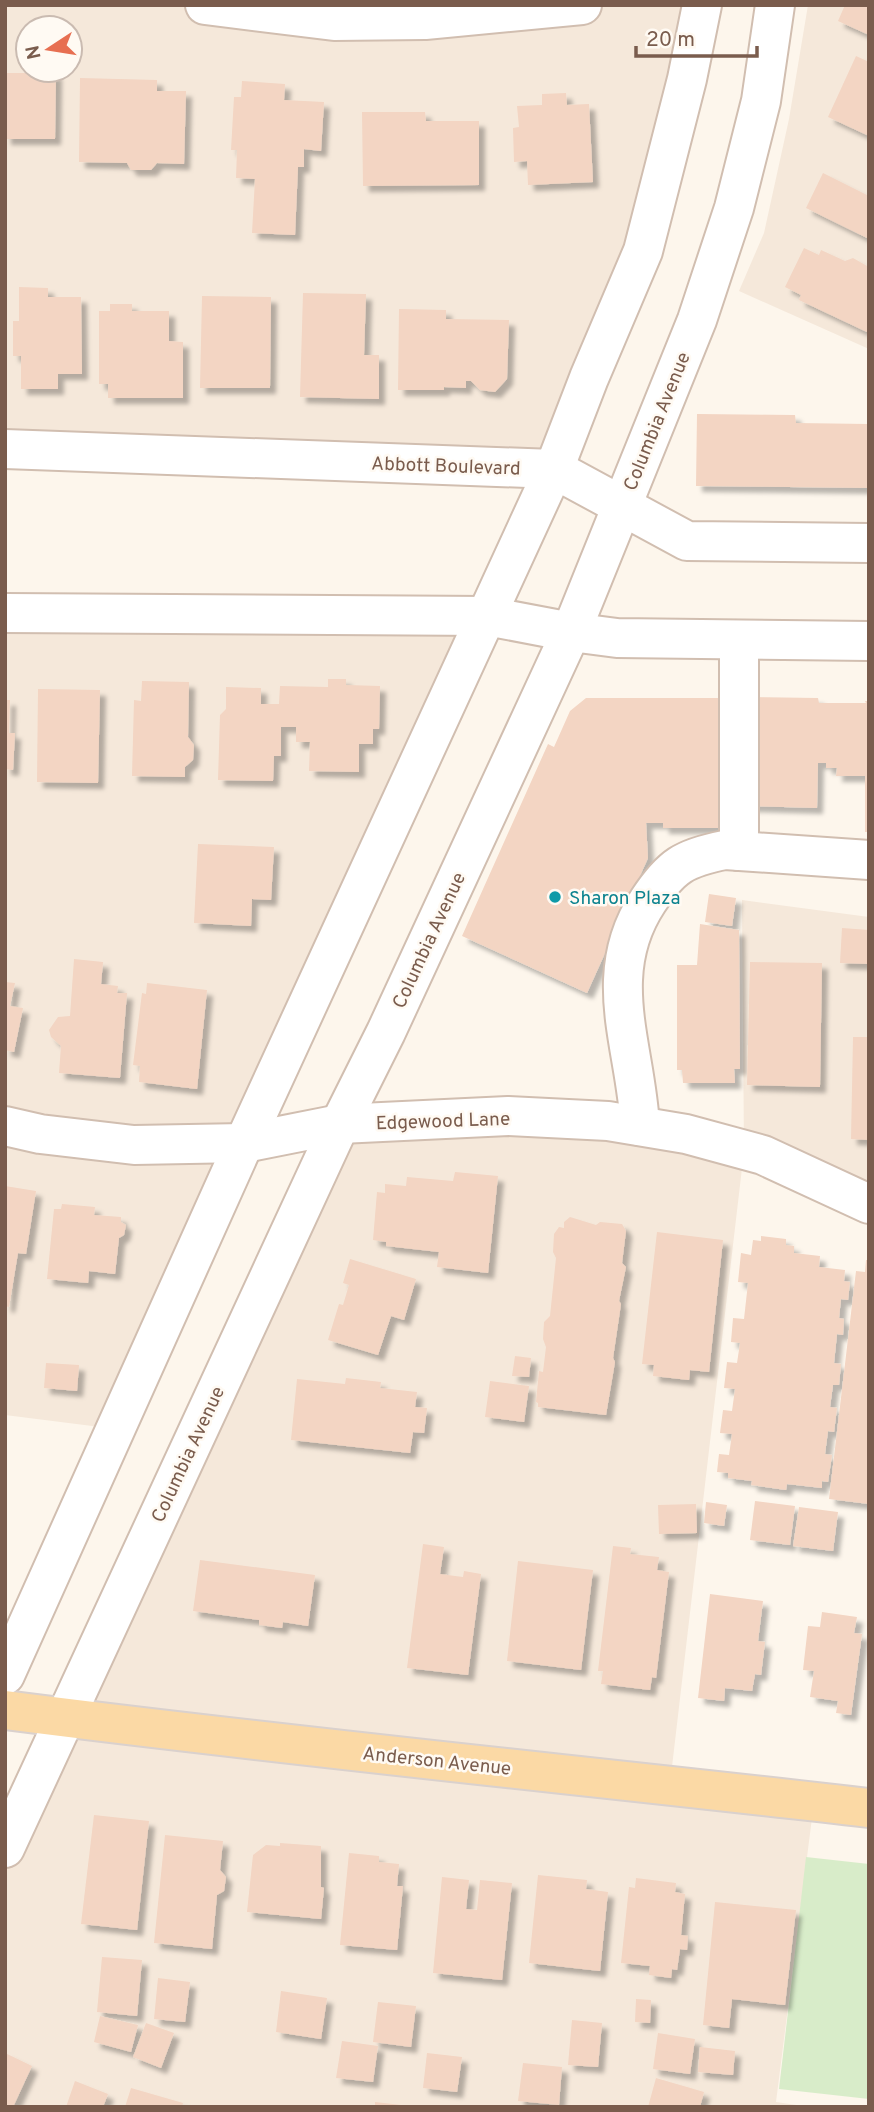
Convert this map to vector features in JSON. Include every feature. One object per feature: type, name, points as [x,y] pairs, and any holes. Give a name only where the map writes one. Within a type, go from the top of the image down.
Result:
[{"type":"main road","name":"Anderson Avenue","points":[[5,1710],[244,1740],[869,1808]]},
{"type":"street","points":[[205,5],[334,21],[425,20],[582,5]]},
{"type":"street","points":[[5,1675],[244,1143],[554,469],[643,251],[687,79],[702,5]]},
{"type":"street","name":"Columbia Avenue","points":[[5,1848],[571,632],[697,320],[734,208],[761,101],[775,5]]},
{"type":"street","name":"Abbott Boulevard","points":[[5,449],[554,469],[687,541],[869,543]]},
{"type":"street","points":[[5,613],[487,616],[617,638],[869,641]]},
{"type":"street","points":[[738,851],[739,640]]},
{"type":"street","points":[[640,1126],[639,1101],[623,1001],[622,971],[629,943],[644,908],[665,876],[682,863],[725,850],[869,860]]},
{"type":"street","name":"Edgewood Lane","points":[[5,1126],[40,1134],[134,1145],[244,1143],[340,1124],[508,1116],[608,1121],[686,1134],[763,1155],[869,1204]]},
{"type":"shaded area","points":[[5,5],[702,5],[554,469],[5,449]]},
{"type":"shaded area","points":[[808,5],[869,5],[869,349],[739,291],[764,233],[789,119]]},
{"type":"shaded area","points":[[5,613],[487,616],[116,1429],[5,1415]]},
{"type":"shaded area","points":[[742,900],[869,917],[869,1204],[744,1151],[670,1784],[814,1802],[776,2102],[810,2107],[5,2107],[5,1848],[340,1124],[508,1116],[744,1150]]},
{"type":"green space","points":[[806,1857],[869,1864],[869,2099],[779,2089]]},
{"type":"building","points":[[845,5],[869,5],[869,35],[838,21]]},
{"type":"building","points":[[856,56],[869,62],[869,136],[828,117]]},
{"type":"building","points":[[5,73],[14,73],[14,84],[56,84],[55,139],[5,139]]},
{"type":"building","points":[[84,78],[157,80],[157,91],[186,91],[184,164],[157,163],[151,170],[131,170],[127,163],[79,162],[80,84],[84,84]]},
{"type":"building","points":[[242,81],[285,84],[284,100],[324,102],[321,151],[304,149],[304,167],[298,167],[295,235],[252,233],[255,179],[236,178],[237,150],[231,150],[234,97],[241,97]]},
{"type":"building","points":[[566,93],[567,105],[589,104],[593,182],[528,185],[527,161],[514,162],[513,128],[519,127],[517,106],[542,105],[542,94]]},
{"type":"building","points":[[362,112],[425,112],[426,121],[479,121],[479,185],[363,186]]},
{"type":"building","points":[[823,173],[869,196],[869,239],[806,208]]},
{"type":"building","points":[[804,248],[819,255],[821,250],[845,261],[853,258],[867,266],[869,333],[799,300],[801,295],[785,287]]},
{"type":"building","points":[[19,287],[48,288],[48,297],[81,297],[82,374],[58,374],[58,389],[21,389],[21,356],[13,356],[13,321],[19,321]]},
{"type":"building","points":[[303,293],[366,294],[364,355],[379,355],[379,399],[300,397]]},
{"type":"building","points":[[202,296],[271,297],[270,388],[200,388]]},
{"type":"building","points":[[110,304],[132,304],[132,311],[169,311],[169,341],[183,342],[183,398],[108,398],[108,384],[99,384],[99,311],[110,311]]},
{"type":"building","points":[[399,309],[446,310],[446,319],[509,320],[507,379],[495,392],[480,390],[471,381],[466,381],[466,388],[398,390]]},
{"type":"building","points":[[697,414],[795,415],[796,423],[869,424],[869,488],[696,486]]},
{"type":"building","points":[[328,679],[346,679],[346,685],[380,686],[379,729],[373,729],[373,744],[359,744],[359,772],[309,771],[310,742],[296,742],[296,727],[281,727],[281,756],[274,756],[273,781],[218,780],[220,715],[226,709],[226,687],[261,688],[261,704],[279,704],[280,686],[328,687]]},
{"type":"building","points":[[142,681],[189,682],[188,737],[194,745],[193,760],[185,767],[185,777],[132,776],[134,700],[141,701]]},
{"type":"building","points":[[38,689],[100,690],[98,783],[37,782]]},
{"type":"building","points":[[746,697],[818,698],[819,703],[869,701],[869,832],[865,832],[865,776],[836,776],[837,768],[826,768],[826,763],[818,763],[817,808],[745,806]]},
{"type":"building","name":"Sharon Plaza","points":[[586,698],[725,698],[730,828],[663,828],[663,823],[646,823],[648,858],[587,993],[462,936],[548,744],[554,747],[570,711]]},
{"type":"building","points":[[5,700],[10,700],[9,733],[15,733],[13,770],[5,769]]},
{"type":"building","points":[[198,844],[274,847],[271,900],[252,899],[251,926],[194,923]]},
{"type":"building","points":[[709,894],[736,898],[732,926],[705,922]]},
{"type":"building","points":[[700,924],[739,930],[740,1069],[734,1069],[735,1083],[683,1083],[682,1070],[677,1070],[677,965],[697,965]]},
{"type":"building","points":[[842,928],[869,930],[869,964],[840,963]]},
{"type":"building","points":[[74,959],[103,962],[101,984],[118,986],[117,993],[127,993],[120,1078],[59,1073],[61,1046],[51,1037],[49,1030],[58,1017],[70,1016]]},
{"type":"building","points":[[750,962],[822,963],[820,1087],[747,1085]]},
{"type":"building","points":[[5,982],[15,983],[10,1006],[23,1008],[14,1052],[5,1050]]},
{"type":"building","points":[[147,983],[207,990],[197,1089],[139,1082],[140,1066],[133,1065],[142,993],[146,994]]},
{"type":"building","points":[[853,1037],[869,1037],[869,1140],[851,1139]]},
{"type":"building","points":[[455,1172],[498,1176],[488,1273],[437,1267],[439,1252],[386,1246],[386,1242],[373,1240],[377,1192],[385,1193],[385,1184],[406,1186],[407,1177],[453,1181]]},
{"type":"building","points":[[5,1186],[36,1191],[26,1254],[18,1253],[9,1307],[5,1306]]},
{"type":"building","points":[[62,1204],[95,1207],[94,1215],[121,1217],[121,1222],[126,1225],[124,1235],[119,1238],[115,1274],[89,1271],[88,1283],[47,1279],[54,1209],[61,1209]]},
{"type":"building","points":[[570,1217],[596,1225],[600,1222],[622,1224],[626,1231],[622,1263],[626,1267],[619,1301],[621,1304],[613,1358],[615,1362],[606,1415],[538,1407],[536,1402],[539,1371],[543,1372],[546,1347],[543,1339],[544,1322],[550,1316],[556,1258],[553,1252],[554,1234],[559,1227],[564,1228],[564,1222]]},
{"type":"building","points":[[657,1232],[723,1240],[709,1372],[690,1370],[689,1380],[653,1376],[654,1365],[642,1364]]},
{"type":"building","points":[[761,1236],[786,1239],[786,1245],[794,1246],[794,1253],[820,1256],[819,1267],[845,1270],[844,1281],[850,1282],[848,1300],[841,1299],[839,1318],[844,1319],[843,1335],[837,1334],[834,1363],[841,1364],[839,1385],[833,1385],[830,1407],[837,1408],[834,1432],[828,1431],[825,1454],[832,1455],[828,1482],[822,1481],[822,1488],[787,1484],[786,1490],[751,1485],[752,1481],[728,1478],[728,1473],[717,1472],[719,1454],[729,1455],[732,1434],[720,1433],[723,1410],[732,1411],[735,1389],[724,1388],[727,1362],[737,1363],[740,1343],[731,1342],[733,1318],[744,1319],[748,1283],[738,1282],[741,1253],[751,1255],[753,1240],[761,1241]]},
{"type":"building","points":[[350,1259],[416,1279],[404,1320],[391,1316],[378,1355],[328,1340],[339,1304],[343,1305],[349,1285],[343,1283]]},
{"type":"building","points":[[866,1260],[869,1260],[869,1504],[829,1499],[856,1271],[865,1272]]},
{"type":"building","points":[[515,1356],[531,1358],[529,1377],[512,1376]]},
{"type":"building","points":[[46,1363],[79,1365],[77,1391],[44,1388]]},
{"type":"building","points":[[346,1378],[381,1382],[380,1388],[417,1392],[415,1407],[427,1408],[424,1433],[413,1432],[410,1453],[291,1440],[297,1379],[345,1384]]},
{"type":"building","points":[[490,1381],[529,1386],[524,1422],[485,1417]]},
{"type":"building","points":[[755,1501],[795,1506],[790,1545],[750,1540]]},
{"type":"building","points":[[706,1502],[727,1505],[724,1526],[704,1523]]},
{"type":"building","points":[[696,1504],[697,1533],[659,1534],[658,1505]]},
{"type":"building","points":[[799,1507],[838,1512],[833,1551],[793,1546]]},
{"type":"building","points":[[423,1544],[444,1547],[440,1574],[463,1577],[464,1571],[481,1574],[468,1675],[407,1668]]},
{"type":"building","points":[[613,1546],[631,1548],[630,1554],[659,1557],[657,1570],[669,1572],[656,1678],[652,1677],[650,1690],[601,1684],[603,1671],[598,1671]]},
{"type":"building","points":[[200,1560],[315,1575],[308,1626],[283,1622],[282,1628],[259,1625],[259,1620],[193,1611]]},
{"type":"building","points":[[518,1561],[593,1570],[581,1670],[507,1661]]},
{"type":"building","points":[[710,1594],[763,1601],[758,1641],[765,1642],[761,1675],[755,1674],[752,1691],[725,1688],[724,1701],[698,1698]]},
{"type":"building","points":[[822,1612],[857,1617],[854,1633],[862,1634],[851,1715],[836,1713],[838,1701],[810,1697],[814,1671],[803,1670],[808,1626],[820,1627]]},
{"type":"building","points":[[94,1815],[149,1821],[137,1930],[81,1924]]},
{"type":"building","points":[[165,1835],[223,1841],[220,1870],[226,1877],[224,1891],[217,1895],[212,1949],[154,1943]]},
{"type":"building","points":[[280,1843],[321,1846],[321,1887],[324,1888],[321,1919],[247,1912],[253,1855],[266,1845],[280,1846]]},
{"type":"building","points":[[349,1853],[379,1856],[379,1862],[399,1864],[397,1886],[403,1886],[397,1950],[340,1945]]},
{"type":"building","points":[[538,1875],[587,1880],[586,1889],[608,1892],[600,1971],[529,1963]]},
{"type":"building","points":[[442,1877],[469,1880],[466,1909],[477,1910],[480,1880],[512,1883],[502,1980],[433,1973]]},
{"type":"building","points":[[636,1878],[676,1883],[675,1892],[685,1894],[681,1935],[688,1936],[687,1950],[680,1949],[677,1970],[672,1969],[671,1978],[649,1975],[650,1966],[621,1963],[629,1887],[635,1888]]},
{"type":"building","points":[[715,1902],[796,1910],[785,2005],[732,1999],[729,2028],[703,2025]]},
{"type":"building","points":[[102,1957],[142,1960],[137,2016],[97,2012]]},
{"type":"building","points":[[158,1978],[190,1982],[185,2022],[154,2019]]},
{"type":"building","points":[[281,1991],[327,1998],[321,2039],[276,2032]]},
{"type":"building","points":[[636,1999],[651,2000],[650,2023],[635,2022]]},
{"type":"building","points":[[378,2002],[416,2006],[411,2047],[373,2042]]},
{"type":"building","points":[[100,2016],[138,2025],[131,2052],[94,2042]]},
{"type":"building","points":[[572,2020],[602,2023],[598,2067],[568,2065]]},
{"type":"building","points":[[146,2023],[174,2033],[161,2068],[133,2057]]},
{"type":"building","points":[[658,2033],[695,2039],[690,2074],[653,2069]]},
{"type":"building","points":[[342,2041],[378,2046],[373,2082],[336,2078]]},
{"type":"building","points":[[700,2047],[735,2051],[733,2075],[698,2072]]},
{"type":"building","points":[[5,2053],[32,2066],[13,2107],[5,2107]]},
{"type":"building","points":[[427,2053],[462,2057],[457,2092],[423,2088]]},
{"type":"building","points":[[523,2063],[562,2067],[559,2105],[518,2101]]},
{"type":"building","points":[[656,2078],[704,2092],[700,2107],[648,2107]]},
{"type":"building","points":[[75,2081],[108,2094],[103,2107],[66,2107]]},
{"type":"building","points":[[131,2088],[183,2103],[182,2107],[125,2107]]},
{"type":"building","points":[[375,2102],[401,2105],[375,2107]]},
{"type":"place","name":"Sharon Plaza","points":[[555,897]]}]
